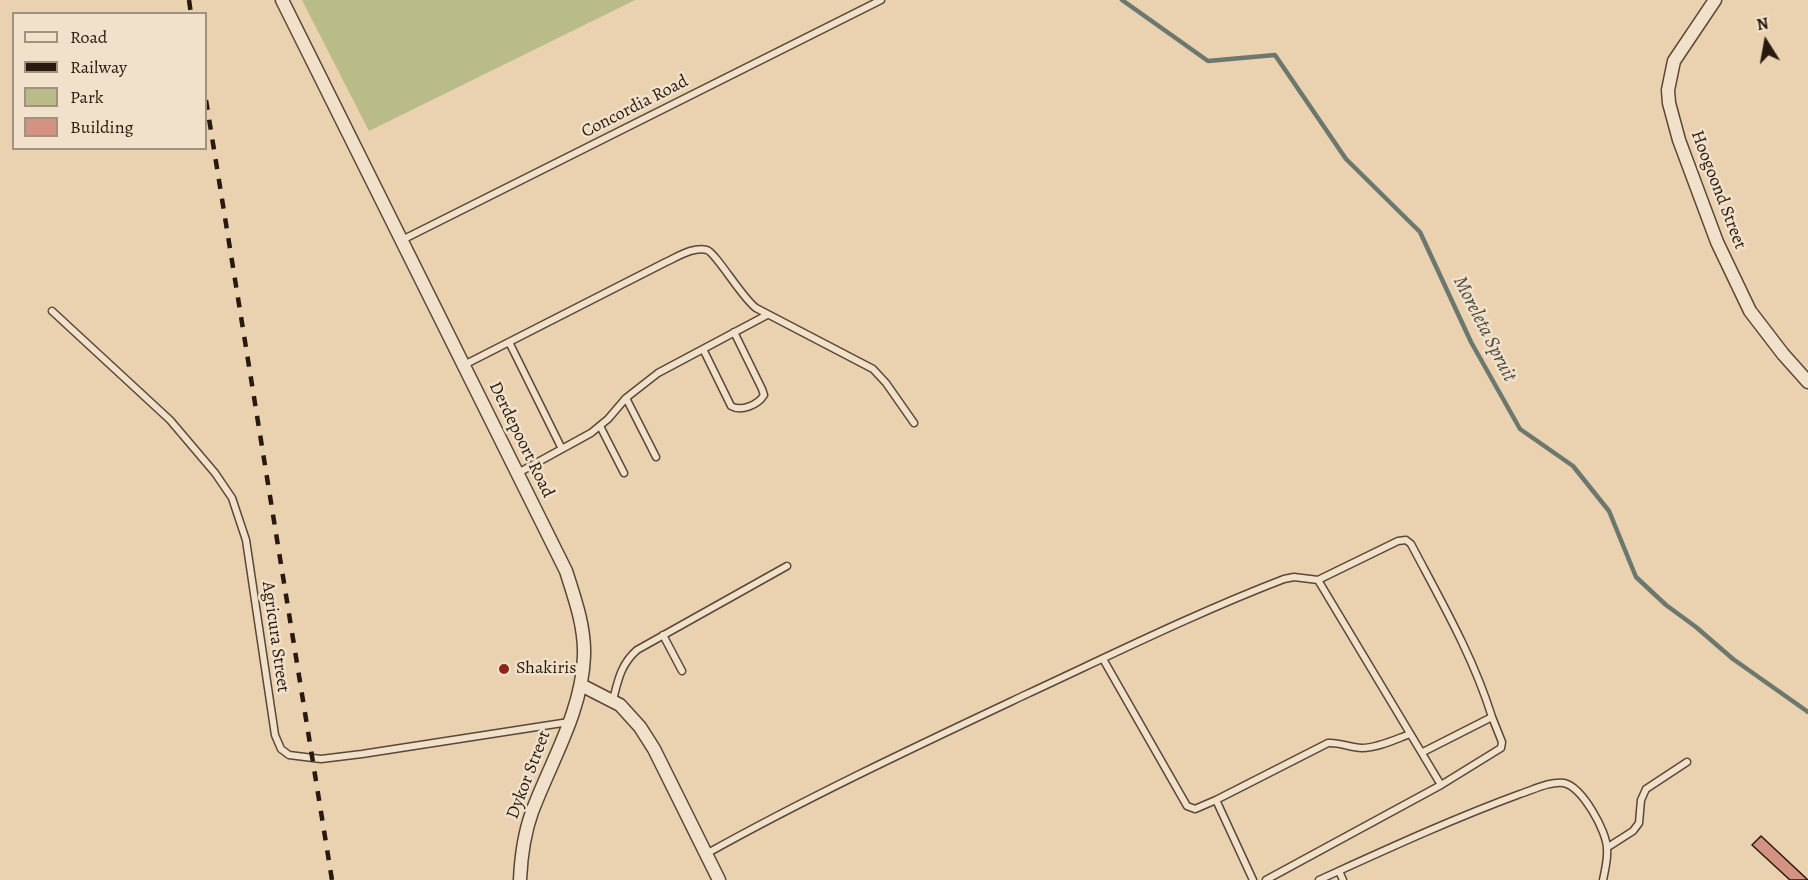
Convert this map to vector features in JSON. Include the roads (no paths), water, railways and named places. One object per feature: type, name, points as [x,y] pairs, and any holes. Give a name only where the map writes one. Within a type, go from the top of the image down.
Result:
[{"type":"street","name":"Derdepoort Road","points":[[282,0],[566,571],[582,626],[584,654],[581,685]]},
{"type":"street","name":"Hoogoond Street","points":[[1715,0],[1674,61],[1668,90],[1678,140],[1717,242],[1750,311],[1808,382]]},
{"type":"street","name":"Dykor Street","points":[[520,880],[521,855],[531,814],[569,722],[581,685]]},
{"type":"street","points":[[581,685],[613,700],[623,707],[635,721],[654,749],[719,880]]},
{"type":"lane","name":"Concordia Road","points":[[402,240],[881,0]]},
{"type":"lane","points":[[464,365],[666,262],[699,249],[711,251],[749,303],[767,315],[873,369],[886,382],[914,423]]},
{"type":"lane","name":"Agricura Street","points":[[52,311],[170,420],[215,473],[232,498],[246,540],[275,735],[284,752],[289,755],[331,758],[569,722]]},
{"type":"lane","points":[[518,474],[600,426],[626,398],[658,373],[767,315]]},
{"type":"lane","points":[[703,349],[731,406],[736,409],[744,408],[761,400],[764,395],[762,389],[734,332]]},
{"type":"lane","points":[[509,342],[562,449]]},
{"type":"lane","points":[[626,398],[656,458]]},
{"type":"lane","points":[[600,426],[624,473]]},
{"type":"lane","points":[[706,854],[928,741],[1103,659],[1284,579],[1294,577],[1318,580],[1398,541],[1406,540],[1411,544],[1467,651],[1481,682],[1502,742],[1501,748],[1441,785],[1266,880]]},
{"type":"lane","points":[[613,700],[621,669],[627,658],[637,650],[787,566]]},
{"type":"lane","points":[[1318,580],[1441,785]]},
{"type":"lane","points":[[663,635],[682,671]]},
{"type":"lane","points":[[1103,659],[1187,806],[1195,809],[1328,743],[1339,742],[1363,748],[1373,747],[1410,734]]},
{"type":"lane","points":[[1423,752],[1492,717]]},
{"type":"lane","points":[[1608,848],[1634,831],[1639,823],[1641,800],[1646,789],[1687,762]]},
{"type":"lane","points":[[1319,880],[1491,805],[1547,785],[1562,783],[1570,785],[1582,794],[1605,836],[1608,848],[1603,880]]},
{"type":"lane","points":[[1216,800],[1253,880]]},
{"type":"lane","points":[[1339,871],[1342,880]]},
{"type":"waterway","name":"Moreleta Spruit","points":[[1122,0],[1208,61],[1275,55],[1346,159],[1420,232],[1471,342],[1520,429],[1573,466],[1609,511],[1636,577],[1666,605],[1733,659],[1808,712]]},
{"type":"railway","points":[[189,0],[191,12]]},
{"type":"railway","points":[[207,106],[332,880]]},
{"type":"place","name":"Shakiris","points":[[504,669]]}]
